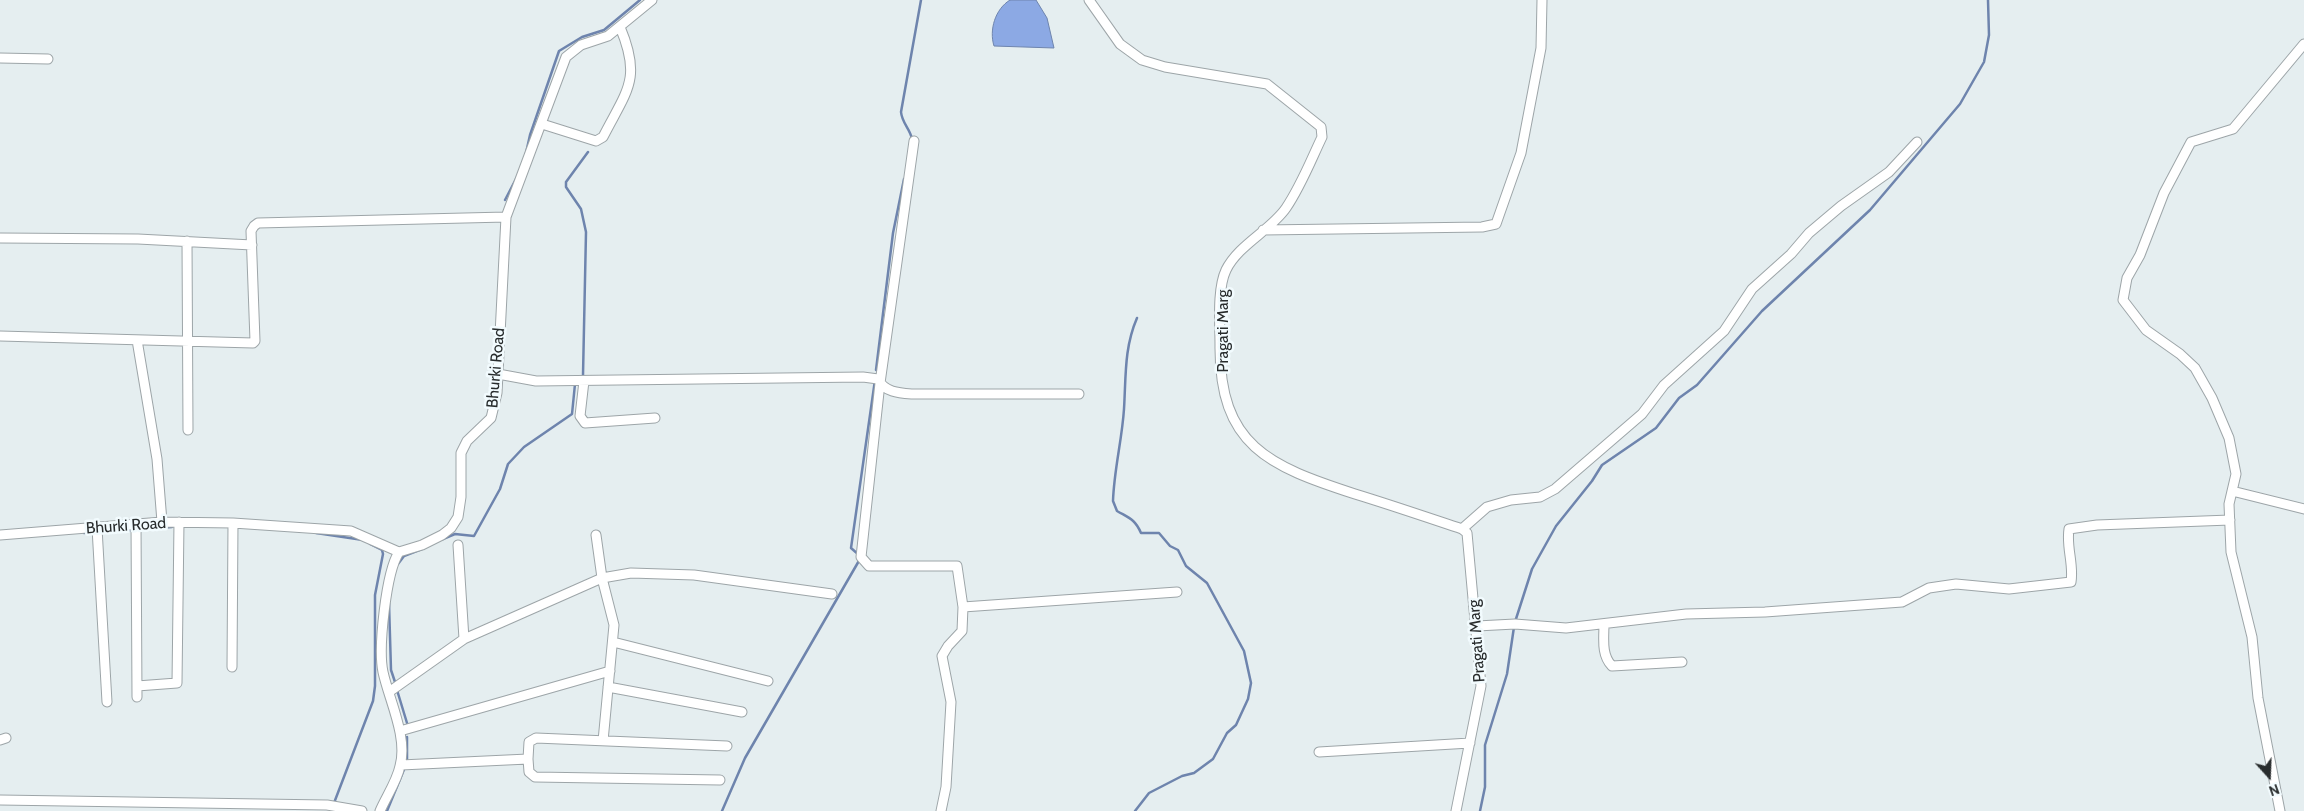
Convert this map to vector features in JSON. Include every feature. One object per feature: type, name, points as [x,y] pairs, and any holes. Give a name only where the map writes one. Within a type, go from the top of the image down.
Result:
[{"type":"street","name":"Bhurki Road","points":[[0,535],[97,528],[136,523],[233,523],[351,531],[399,552],[422,545],[451,528],[458,517],[461,497],[461,453],[467,441],[491,418],[497,393],[506,216],[566,57],[581,45],[604,39],[652,0]]},
{"type":"street","name":"Pragati Marg","points":[[1089,0],[1120,44],[1142,60],[1165,67],[1267,84],[1318,122],[1323,132],[1287,207],[1228,267],[1224,276],[1220,310],[1220,362],[1225,392],[1239,429],[1255,448],[1272,462],[1308,478],[1462,529],[1468,536],[1481,686],[1456,811]]},
{"type":"street","points":[[1263,230],[1482,227],[1496,224],[1521,153],[1541,48],[1542,0]]},
{"type":"street","points":[[542,124],[596,141],[603,137],[630,83],[631,60],[620,27]]},
{"type":"street","points":[[2280,811],[2258,698],[2252,637],[2231,552],[2229,504],[2236,474],[2230,438],[2212,398],[2195,368],[2180,354],[2146,330],[2123,300],[2126,278],[2140,255],[2164,193],[2191,142],[2233,129],[2304,44]]},
{"type":"street","points":[[0,58],[48,59]]},
{"type":"street","points":[[914,140],[880,383],[861,557],[869,566],[957,566],[963,607],[962,631],[942,656],[951,702],[946,787],[941,811]]},
{"type":"street","points":[[1462,529],[1475,515],[1487,507],[1511,500],[1540,497],[1555,489],[1642,414],[1664,385],[1724,331],[1752,289],[1791,254],[1809,233],[1841,206],[1889,172],[1917,142]]},
{"type":"street","points":[[0,336],[254,343],[252,229],[258,223],[506,216]]},
{"type":"street","points":[[0,238],[138,239],[252,245]]},
{"type":"street","points":[[187,241],[188,430]]},
{"type":"street","points":[[137,340],[157,458],[162,522]]},
{"type":"street","points":[[498,374],[536,381],[863,377],[878,379],[880,383],[892,392],[912,394],[1079,394]]},
{"type":"street","points":[[584,381],[580,416],[585,423],[655,418]]},
{"type":"street","points":[[2232,491],[2304,509]]},
{"type":"street","points":[[1477,626],[1515,624],[1566,628],[1686,614],[1765,612],[1902,602],[1929,588],[1956,584],[2009,589],[2071,582],[2073,569],[2068,538],[2069,529],[2097,525],[2230,520]]},
{"type":"street","points":[[137,686],[176,683],[179,522]]},
{"type":"street","points":[[136,523],[138,697]]},
{"type":"street","points":[[232,668],[233,523]]},
{"type":"street","points":[[97,528],[107,702]]},
{"type":"street","points":[[596,534],[602,578],[614,625],[604,741]]},
{"type":"street","points":[[458,545],[464,639]]},
{"type":"street","points":[[380,811],[401,765],[400,731],[382,670],[384,611],[390,575],[399,552]]},
{"type":"street","points":[[388,692],[464,639],[602,578],[631,573],[694,575],[832,594]]},
{"type":"street","points":[[963,607],[1177,592]]},
{"type":"street","points":[[1604,624],[1604,652],[1607,661],[1612,666],[1682,662]]},
{"type":"street","points":[[613,642],[768,681]]},
{"type":"street","points":[[400,731],[610,671]]},
{"type":"street","points":[[608,687],[742,712]]},
{"type":"street","points":[[720,780],[535,777],[529,772],[529,742],[536,738],[727,746]]},
{"type":"street","points":[[1319,752],[1470,744]]},
{"type":"street","points":[[401,765],[528,759]]},
{"type":"street","points":[[0,800],[326,805],[362,811]]},
{"type":"water","points":[[1010,0],[1036,0],[1047,18],[1054,48],[994,46],[992,33],[994,20],[1000,9]]},
{"type":"waterway","points":[[526,153],[530,135],[559,51],[582,37],[604,30],[640,0]]},
{"type":"waterway","points":[[912,139],[901,112],[921,0]]},
{"type":"waterway","points":[[1515,622],[1532,569],[1556,526],[1592,481],[1602,465],[1656,428],[1679,398],[1697,385],[1762,311],[1870,210],[1960,104],[1984,62],[1989,35],[1988,0]]},
{"type":"waterway","points":[[583,375],[586,232],[581,209],[566,187],[566,182],[588,152]]},
{"type":"waterway","points":[[505,200],[517,177]]},
{"type":"waterway","points":[[876,370],[893,233],[904,179]]},
{"type":"waterway","points":[[1135,811],[1149,793],[1182,776],[1194,773],[1213,759],[1227,733],[1236,725],[1248,699],[1251,683],[1244,651],[1207,583],[1186,566],[1178,550],[1170,546],[1159,533],[1141,533],[1134,522],[1117,511],[1113,501],[1123,421],[1128,352],[1137,318]]},
{"type":"waterway","points":[[859,555],[851,548],[875,380]]},
{"type":"waterway","points":[[443,539],[455,534],[474,536],[500,489],[508,464],[524,447],[572,414],[575,384]]},
{"type":"waterway","points":[[142,529],[172,527]]},
{"type":"waterway","points":[[102,532],[131,530]]},
{"type":"waterway","points":[[84,533],[91,532]]},
{"type":"waterway","points":[[316,533],[363,540]]},
{"type":"waterway","points":[[334,803],[373,701],[375,686],[375,595],[383,554],[382,550],[370,544]]},
{"type":"waterway","points":[[398,564],[404,556],[422,549]]},
{"type":"waterway","points":[[722,811],[745,758],[860,559]]},
{"type":"waterway","points":[[389,603],[391,670],[396,685]]},
{"type":"waterway","points":[[1480,811],[1485,787],[1485,745],[1507,674],[1514,627]]},
{"type":"waterway","points":[[397,690],[407,723]]},
{"type":"waterway","points":[[407,737],[407,759]]},
{"type":"waterway","points":[[387,811],[405,767]]}]
